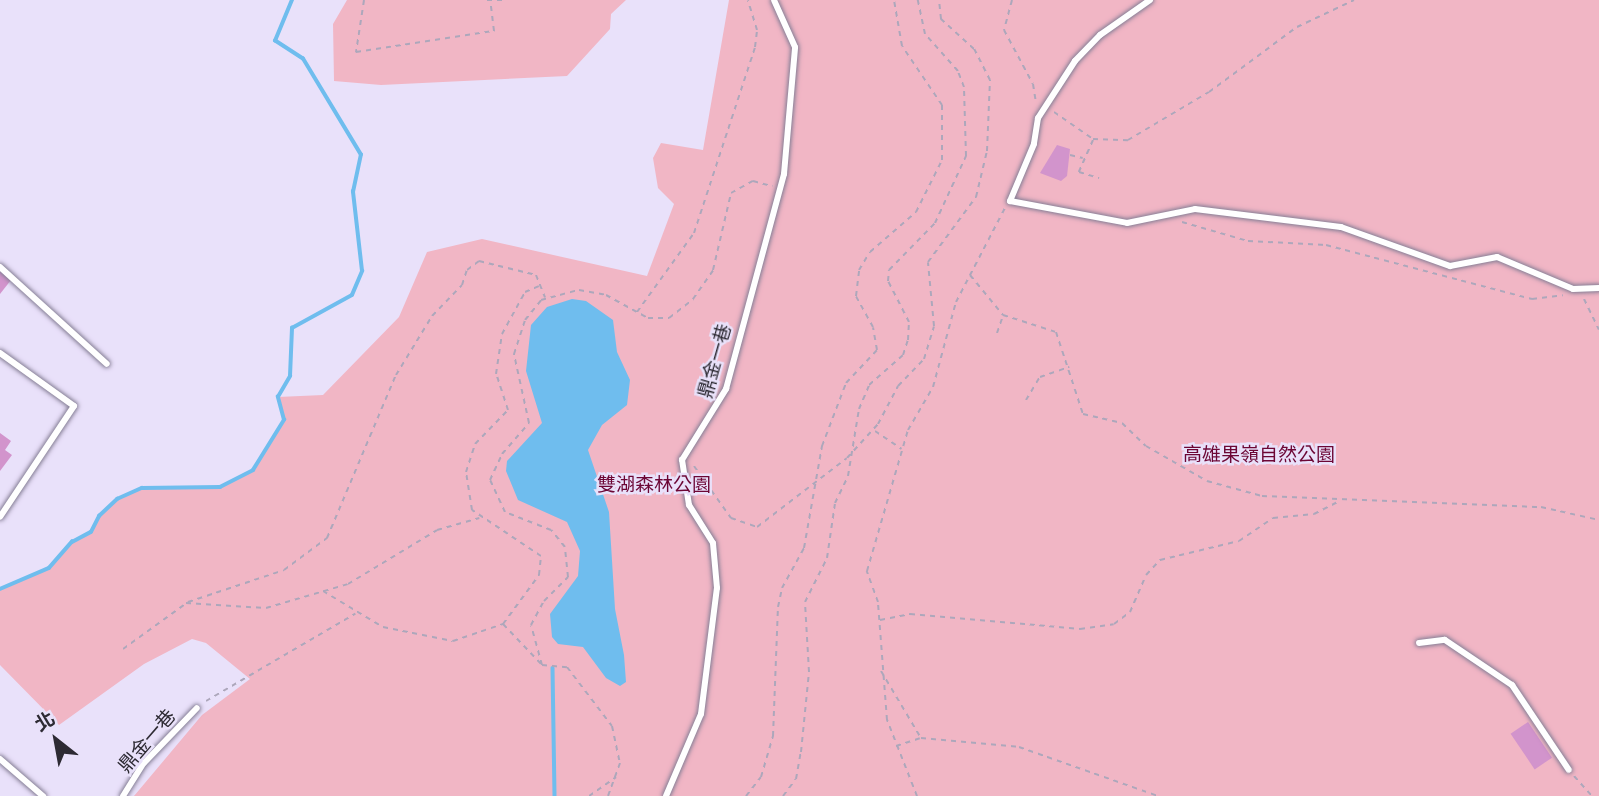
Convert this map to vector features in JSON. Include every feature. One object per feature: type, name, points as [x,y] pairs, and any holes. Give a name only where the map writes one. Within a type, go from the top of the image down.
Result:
[{"type":"lane","name":"鼎金一巷","points":[[682,460],[726,389],[779,190],[795,47],[774,0]]},
{"type":"lane","points":[[1150,0],[1100,35],[1047,103],[1038,118],[1034,144],[1010,201],[1127,223],[1169,218],[1195,209],[1341,227],[1450,265],[1488,257],[1511,261],[1576,289],[1599,288]]},
{"type":"lane","points":[[0,267],[107,364]]},
{"type":"lane","points":[[0,352],[74,406],[0,517]]},
{"type":"lane","points":[[666,796],[701,714],[717,588],[713,543],[689,505],[682,460]]},
{"type":"lane","points":[[1419,643],[1445,640],[1512,685],[1569,770]]},
{"type":"lane","name":"鼎金一巷","points":[[122,796],[144,763],[197,708]]},
{"type":"lane","points":[[0,759],[43,796]]},
{"type":"path","points":[[364,0],[356,52],[494,31],[489,0],[504,0]]},
{"type":"path","points":[[636,313],[694,233],[755,47],[757,30],[748,0]]},
{"type":"path","points":[[746,796],[761,777],[773,736],[778,607],[782,588],[804,548],[814,482],[846,383],[877,350],[873,327],[856,296],[859,270],[870,252],[916,212],[942,160],[942,105],[902,46],[894,0]]},
{"type":"path","points":[[783,796],[796,779],[801,752],[809,672],[805,602],[827,558],[835,503],[848,476],[847,458],[869,385],[903,355],[908,340],[909,322],[888,281],[889,271],[934,223],[965,156],[964,87],[958,71],[925,34],[918,0]]},
{"type":"path","points":[[682,460],[704,477],[732,518],[750,528],[761,525],[847,458],[874,430],[886,402],[927,352],[934,326],[928,262],[976,197],[984,175],[990,80],[974,49],[941,19],[939,0]]},
{"type":"path","points":[[1012,0],[1004,30],[1033,84],[1038,118]]},
{"type":"path","points":[[1047,103],[1093,139],[1128,140],[1209,92],[1297,27],[1354,0]]},
{"type":"path","points":[[1093,139],[1079,172],[1100,178]]},
{"type":"path","points":[[1070,155],[1084,158]]},
{"type":"path","points":[[542,665],[531,625],[544,601],[568,577],[565,547],[551,530],[505,512],[490,480],[502,454],[529,423],[514,355],[525,320],[545,298],[591,290],[656,321],[669,318],[693,299],[713,270],[726,202],[738,186],[761,182],[779,190]]},
{"type":"path","points":[[917,796],[895,746],[879,669],[878,620],[867,571],[917,408],[933,387],[956,302],[1010,201]]},
{"type":"path","points":[[1169,218],[1248,241],[1326,245],[1532,299],[1553,300],[1576,289],[1599,330]]},
{"type":"path","points":[[122,649],[185,603],[284,570],[327,538],[396,375],[432,316],[462,285],[467,270],[479,261],[536,275],[545,298]]},
{"type":"path","points":[[970,275],[1003,314],[1056,332],[1070,366],[1083,414],[1122,423],[1146,446],[1207,481],[1262,496],[1339,502],[1461,502],[1541,508],[1599,520]]},
{"type":"path","points":[[323,591],[358,613],[424,639],[465,638],[503,624],[539,575],[541,556],[512,533],[480,518],[468,498],[469,457],[508,410],[496,374],[497,350],[525,292],[541,286]]},
{"type":"path","points":[[997,333],[1003,314]]},
{"type":"path","points":[[1026,400],[1040,377],[1070,366]]},
{"type":"path","points":[[874,430],[904,450]]},
{"type":"path","points":[[878,620],[910,614],[1080,629],[1114,624],[1130,612],[1146,575],[1160,560],[1239,541],[1273,518],[1314,514],[1339,502]]},
{"type":"path","points":[[185,603],[266,608],[348,583],[436,530],[480,518]]},
{"type":"path","points":[[197,708],[236,680],[358,613]]},
{"type":"path","points":[[503,624],[542,665],[567,667],[612,726],[621,751],[617,776],[608,796]]},
{"type":"path","points":[[879,669],[921,738]]},
{"type":"path","points":[[895,746],[921,738],[1019,747],[1158,796]]},
{"type":"path","points":[[1569,770],[1592,796]]},
{"type":"path","points":[[589,796],[617,776]]},
{"type":"green space","points":[[347,0],[626,0],[611,14],[610,29],[567,76],[381,85],[334,81],[333,24]]},
{"type":"green space","points":[[729,0],[1599,0],[1599,796],[134,796],[202,715],[250,679],[206,643],[192,639],[144,664],[59,725],[0,665],[0,589],[49,568],[72,542],[91,532],[99,516],[117,499],[142,488],[220,487],[253,470],[284,420],[278,397],[323,395],[399,317],[427,252],[482,239],[647,276],[674,204],[658,188],[653,158],[661,143],[703,150]]},
{"type":"water","points":[[572,299],[586,301],[613,320],[617,352],[630,380],[627,405],[602,425],[588,450],[609,512],[615,609],[626,682],[620,686],[606,678],[583,647],[558,644],[552,637],[550,614],[578,576],[580,551],[567,522],[518,500],[506,471],[507,461],[542,423],[526,371],[531,325],[547,307]]},
{"type":"building","points":[[1057,145],[1070,149],[1067,176],[1061,181],[1040,173]]},
{"type":"building","points":[[0,271],[11,280],[0,294]]},
{"type":"building","points":[[0,433],[11,441],[5,450],[12,455],[0,471]]},
{"type":"building","points":[[1528,722],[1552,758],[1535,769],[1511,734]]},
{"type":"waterway","points":[[0,589],[49,568],[72,542],[91,532],[99,516],[117,499],[142,488],[220,487],[253,470],[284,420],[278,397],[290,376],[292,328],[352,295],[362,271],[353,192],[361,155],[303,59],[275,41],[292,0]]},
{"type":"waterway","points":[[553,668],[555,796]]},
{"type":"park label","name":"高雄果嶺自然公園","points":[[1259,455]]},
{"type":"park label","name":"雙湖森林公園","points":[[654,485]]}]
